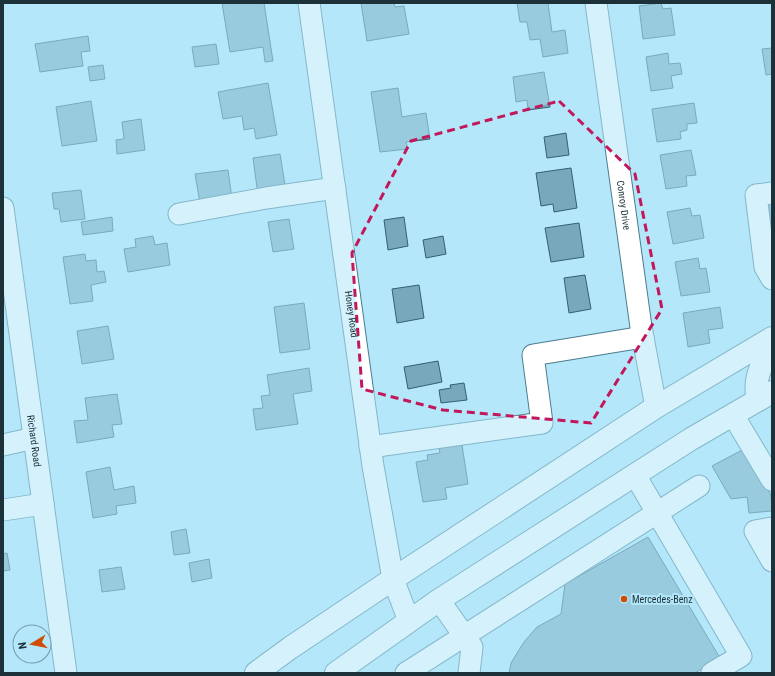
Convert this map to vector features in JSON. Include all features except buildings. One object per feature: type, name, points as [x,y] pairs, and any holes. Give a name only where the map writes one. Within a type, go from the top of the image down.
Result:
[{"type":"main road","points":[[256,673],[290,648],[392,579],[656,407],[772,338]]},
{"type":"main road","points":[[768,396],[756,394],[759,370],[772,354]]},
{"type":"main road","points":[[336,673],[439,600],[691,439],[768,396]]},
{"type":"street","name":"Honey Road","points":[[309,3],[370,447],[392,579],[409,621]]},
{"type":"street","name":"Conroy Drive","points":[[596,3],[643,337],[656,407]]},
{"type":"street","points":[[179,214],[266,198],[335,188]]},
{"type":"street","points":[[772,193],[756,195],[765,267],[772,279]]},
{"type":"street","name":"Richard Road","points":[[3,208],[66,673]]},
{"type":"street","points":[[370,447],[542,423],[533,355],[643,337]]},
{"type":"street","points":[[733,415],[772,480]]},
{"type":"street","points":[[3,445],[34,438]]},
{"type":"street","points":[[635,475],[741,656],[712,673]]},
{"type":"street","points":[[406,673],[656,512],[699,486]]},
{"type":"street","points":[[3,510],[43,504]]},
{"type":"street","points":[[772,528],[755,531],[772,561]]},
{"type":"street","points":[[439,600],[472,647],[469,673]]},
{"type":"highlighted area","points":[[559,101],[635,174],[662,309],[591,423],[443,410],[362,389],[352,253],[411,141]]},
{"type":"place","name":"Mercedes-Benz","points":[[624,599]]}]
